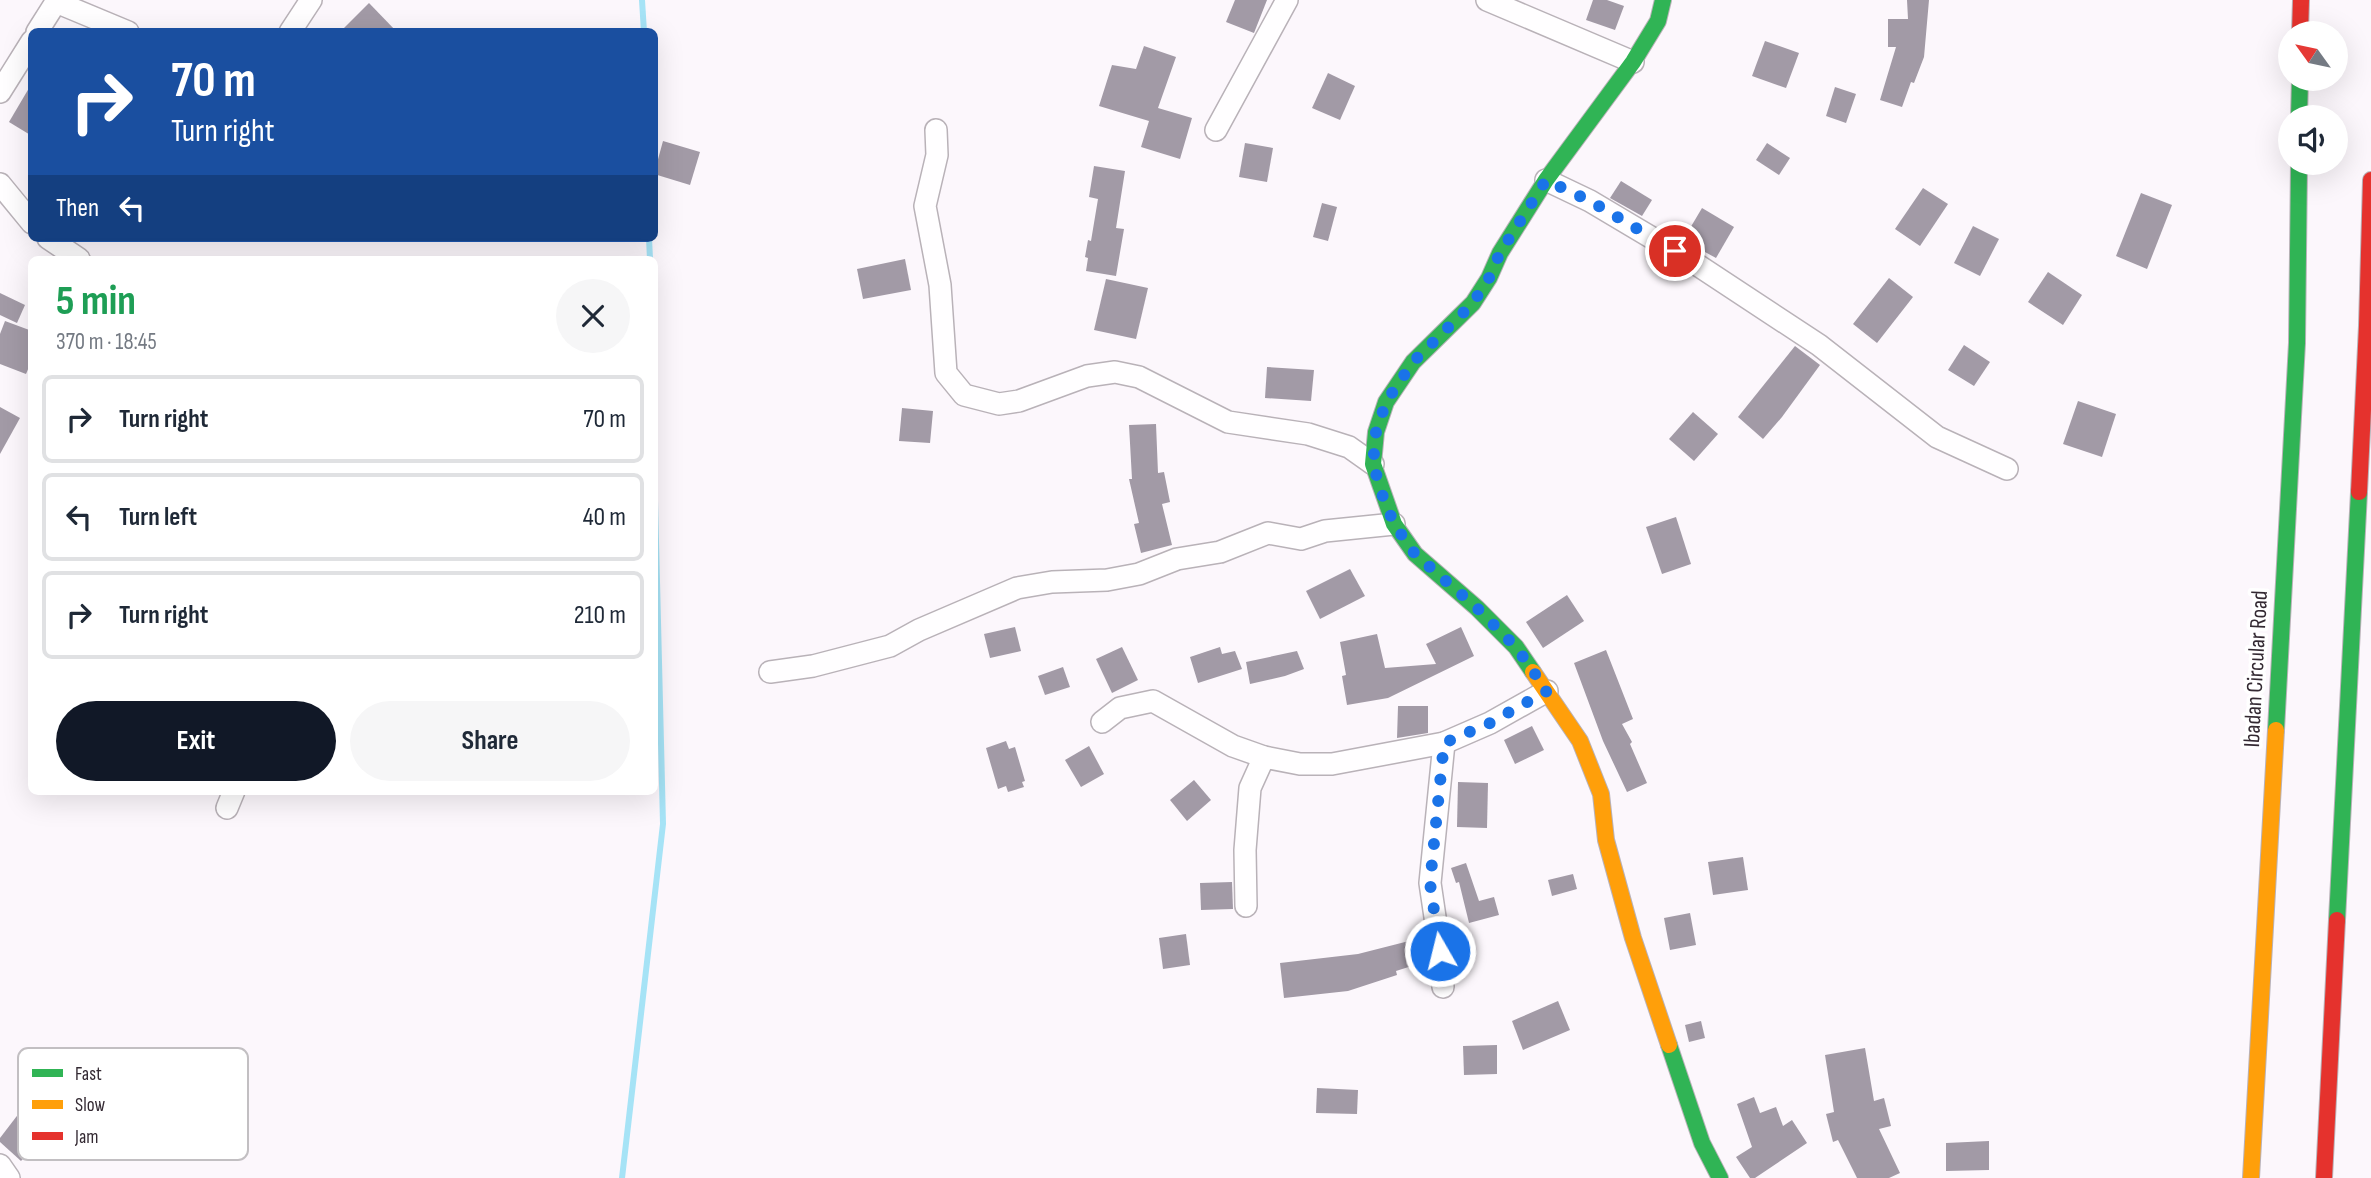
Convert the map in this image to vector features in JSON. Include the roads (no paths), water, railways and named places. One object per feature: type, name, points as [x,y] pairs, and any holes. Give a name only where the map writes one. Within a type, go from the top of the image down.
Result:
[{"type":"main road","points":[[1663,0],[1658,21],[1633,62],[1546,180],[1500,253],[1489,278],[1473,303],[1413,362],[1386,402],[1376,432],[1373,464],[1394,524],[1415,554],[1477,608],[1516,647],[1580,741],[1601,794],[1606,840],[1633,938],[1702,1143],[1720,1178]]},
{"type":"main road","points":[[2300,21],[2301,0]]},
{"type":"main road","name":"Ibadan Circular Road","points":[[2251,1178],[2297,343],[2299,175]]},
{"type":"main road","points":[[2324,1178],[2367,326],[2371,180]]},
{"type":"street","points":[[293,28],[311,0]]},
{"type":"street","points":[[1216,130],[1287,0]]},
{"type":"street","points":[[1487,0],[1633,62]]},
{"type":"street","points":[[39,28],[55,1],[119,28]]},
{"type":"street","points":[[0,92],[28,47]]},
{"type":"street","points":[[936,130],[937,155],[925,206],[940,285],[946,373],[964,395],[999,404],[1019,401],[1087,376],[1115,372],[1139,377],[1228,422],[1308,434],[1349,447],[1373,464]]},
{"type":"street","points":[[1546,180],[1590,201],[1696,264],[1819,345],[1937,437],[2007,469]]},
{"type":"street","points":[[0,184],[28,218]]},
{"type":"street","points":[[54,242],[75,256]]},
{"type":"street","points":[[770,672],[813,666],[890,646],[919,630],[1017,588],[1052,582],[1107,580],[1139,574],[1177,559],[1220,552],[1268,533],[1301,539],[1325,531],[1394,524]]},
{"type":"street","points":[[1102,722],[1120,708],[1153,701],[1233,746],[1264,757],[1300,764],[1332,764],[1444,743],[1490,723],[1547,691]]},
{"type":"street","points":[[1443,987],[1430,883],[1444,743]]},
{"type":"street","points":[[1246,906],[1245,850],[1250,788],[1264,757]]},
{"type":"street","points":[[0,1165],[9,1178]]},
{"type":"waterway","points":[[642,0],[644,28]]},
{"type":"waterway","points":[[649,242],[650,256]]},
{"type":"waterway","points":[[622,1178],[663,824],[658,622]]}]
